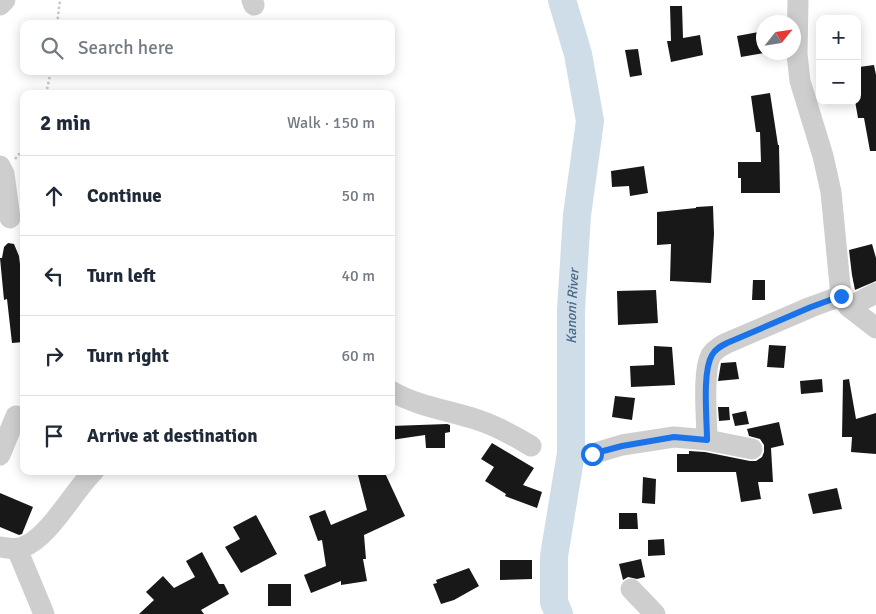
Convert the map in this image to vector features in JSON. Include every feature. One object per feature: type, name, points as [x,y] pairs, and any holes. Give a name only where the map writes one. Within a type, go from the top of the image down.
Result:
[{"type":"street","points":[[0,5],[5,0]]},
{"type":"street","points":[[798,0],[797,54],[800,81],[823,156],[831,192],[845,302],[876,328]]},
{"type":"street","points":[[0,166],[4,174],[10,218]]},
{"type":"street","points":[[707,440],[707,374],[710,356],[714,351],[735,339],[811,307],[845,302],[876,293]]},
{"type":"street","points":[[395,393],[409,400],[434,408],[489,423],[531,446]]},
{"type":"street","points":[[0,455],[16,416]]},
{"type":"street","points":[[592,454],[622,446],[674,437],[707,440],[752,449]]},
{"type":"street","points":[[44,614],[8,548],[25,546],[41,535],[91,475]]},
{"type":"street","points":[[631,589],[655,614]]},
{"type":"path","points":[[58,20],[60,0]]},
{"type":"path","points":[[47,90],[50,75]]},
{"type":"building","points":[[670,6],[682,6],[683,38],[700,35],[703,55],[671,62],[667,41],[671,41]]},
{"type":"building","points":[[756,32],[756,54],[741,57],[737,36]]},
{"type":"building","points":[[638,49],[642,75],[630,77],[625,50]]},
{"type":"building","points":[[874,65],[876,75],[876,151],[870,151],[864,118],[858,118],[856,105],[861,105],[861,67]]},
{"type":"building","points":[[770,93],[779,145],[780,193],[741,193],[741,178],[738,178],[738,162],[761,162],[760,132],[756,132],[751,96]]},
{"type":"building","points":[[644,166],[648,193],[630,196],[629,186],[612,187],[611,171]]},
{"type":"building","points":[[713,206],[714,234],[711,283],[670,281],[671,244],[657,245],[657,212]]},
{"type":"building","points":[[8,243],[14,244],[19,256],[20,342],[12,343],[7,299],[4,300],[0,258],[2,258],[4,247]]},
{"type":"building","points":[[872,244],[876,258],[876,281],[855,290],[849,250]]},
{"type":"building","points":[[753,280],[765,280],[765,300],[752,300]]},
{"type":"building","points":[[656,290],[658,323],[618,325],[617,291]]},
{"type":"building","points":[[769,345],[786,346],[784,368],[767,367]]},
{"type":"building","points":[[654,346],[672,347],[675,385],[631,387],[630,366],[654,365]]},
{"type":"building","points":[[736,362],[739,379],[718,381],[721,363]]},
{"type":"building","points":[[822,379],[823,392],[801,394],[800,381]]},
{"type":"building","points":[[849,379],[856,419],[876,413],[876,454],[851,452],[852,437],[842,437],[843,380]]},
{"type":"building","points":[[615,396],[635,398],[632,420],[612,417]]},
{"type":"building","points":[[718,407],[729,407],[730,420],[719,421]]},
{"type":"building","points":[[746,411],[749,424],[735,426],[732,414]]},
{"type":"building","points":[[779,422],[784,445],[771,448],[773,482],[758,482],[761,499],[741,502],[736,472],[677,472],[677,454],[689,454],[689,451],[756,461],[762,457],[764,445],[760,439],[749,436],[747,429]]},
{"type":"building","points":[[447,424],[450,425],[450,432],[445,433],[445,448],[426,448],[425,435],[395,439],[395,426]]},
{"type":"building","points":[[492,443],[534,468],[523,485],[542,492],[537,508],[505,496],[506,494],[485,481],[494,467],[481,459]]},
{"type":"building","points":[[358,475],[386,475],[405,516],[364,535],[366,559],[363,559],[367,581],[341,585],[341,581],[311,593],[304,575],[326,566],[322,540],[318,541],[309,516],[325,510],[331,525],[367,510]]},
{"type":"building","points":[[643,477],[656,479],[655,504],[642,503]]},
{"type":"building","points":[[837,488],[842,509],[813,514],[808,494]]},
{"type":"building","points":[[0,493],[33,507],[22,534],[19,535],[0,527]]},
{"type":"building","points":[[619,513],[637,513],[638,529],[619,529]]},
{"type":"building","points":[[256,515],[277,554],[241,573],[225,547],[240,539],[233,527]]},
{"type":"building","points":[[664,539],[665,555],[648,556],[648,540]]},
{"type":"building","points":[[202,552],[219,584],[224,584],[229,594],[201,610],[204,614],[139,614],[154,600],[146,592],[163,576],[174,588],[195,577],[186,561]]},
{"type":"building","points":[[641,559],[645,577],[637,579],[628,577],[623,580],[619,564]]},
{"type":"building","points":[[500,560],[532,560],[532,579],[500,580]]},
{"type":"building","points":[[469,568],[479,586],[454,600],[441,604],[433,584],[437,583],[436,580]]},
{"type":"building","points":[[268,584],[291,584],[291,606],[268,606]]},
{"type":"waterway","name":"Kanoni River","points":[[559,614],[554,602],[554,556],[571,453],[571,310],[577,215],[590,121],[578,54],[562,0]]},
{"type":"route","points":[[592,454],[622,446],[674,437],[707,440],[707,374],[710,356],[714,351],[727,343],[841,296]]}]
